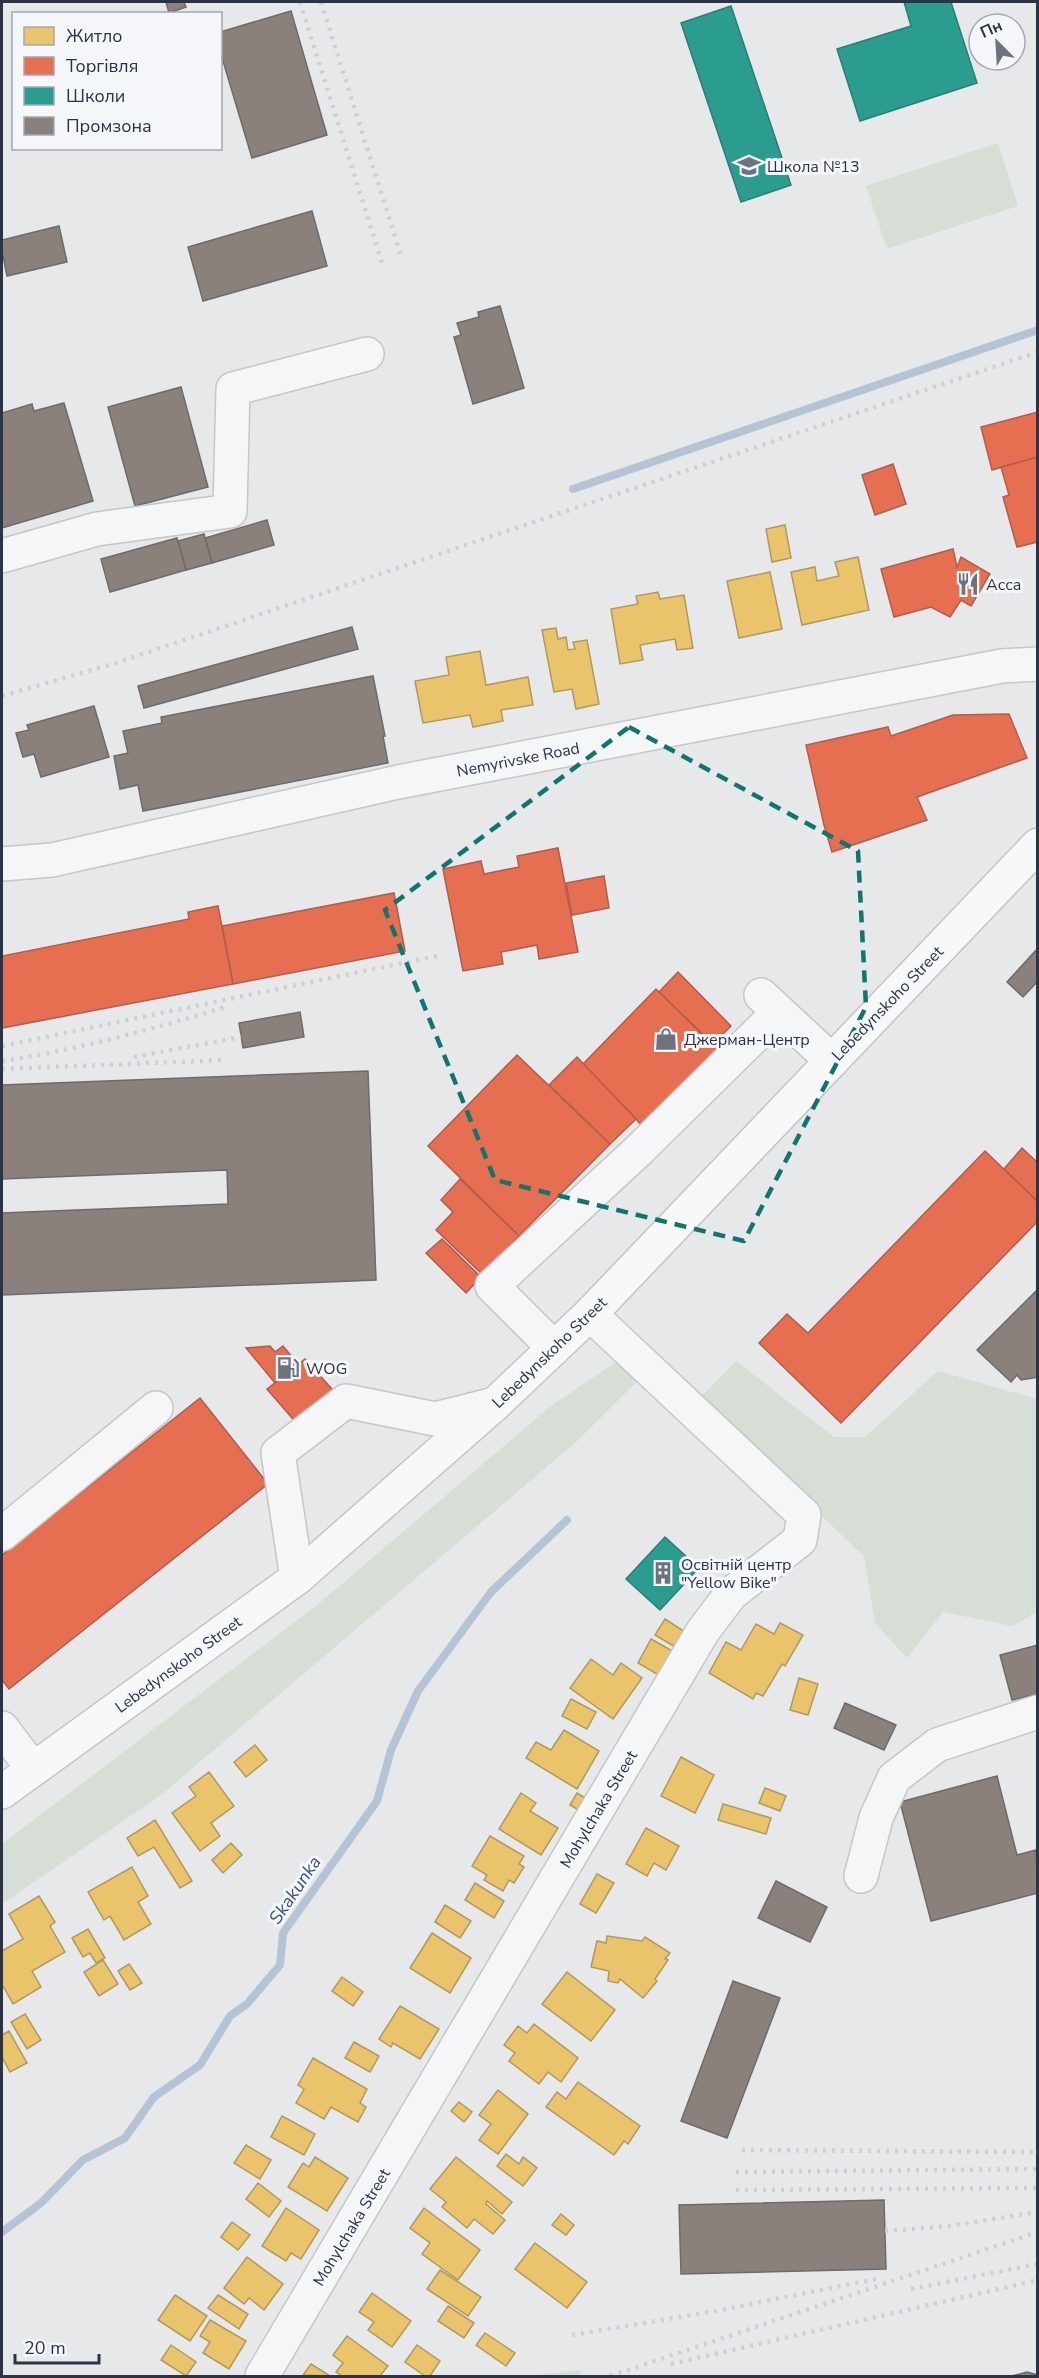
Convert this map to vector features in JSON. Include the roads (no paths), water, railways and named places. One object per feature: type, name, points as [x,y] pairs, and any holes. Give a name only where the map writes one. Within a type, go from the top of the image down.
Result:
[{"type":"main road","name":"Lebedynskoho Street","points":[[2,1792],[297,1578],[495,1404],[590,1314],[1038,845]]},
{"type":"street","points":[[2,556],[97,528],[230,511],[234,389],[367,354]]},
{"type":"street","name":"Nemyrivske Road","points":[[2,864],[52,860],[398,782],[1002,666],[1033,667]]},
{"type":"street","points":[[554,1348],[492,1287],[638,1151],[770,1004],[832,1060]]},
{"type":"street","name":"Mohylchaka Street","points":[[262,2376],[703,1631],[731,1594],[800,1540],[804,1515],[590,1314]]},
{"type":"street","points":[[297,1578],[278,1453],[346,1401],[435,1419],[495,1404]]},
{"type":"street","points":[[2,1534],[156,1408]]},
{"type":"street","points":[[861,1876],[876,1818],[894,1778],[937,1744],[1038,1712]]},
{"type":"street","points":[[2,1728],[33,1769]]},
{"type":"waterway","points":[[573,489],[1038,330]]},
{"type":"waterway","name":"Skakunka","points":[[2,2232],[41,2203],[83,2160],[125,2138],[154,2097],[200,2065],[230,2016],[247,2004],[280,1965],[283,1933],[377,1801],[391,1750],[418,1691],[491,1592],[567,1520]]},
{"type":"railway","points":[[300,2],[382,263]]},
{"type":"railway","points":[[321,2],[402,259]]},
{"type":"railway","points":[[2,696],[116,663],[1038,352]]},
{"type":"railway","points":[[2,1046],[437,956]]},
{"type":"railway","points":[[2,1061],[87,1045],[226,1007]]},
{"type":"railway","points":[[134,1057],[241,1037]]},
{"type":"railway","points":[[2,1069],[226,1060]]},
{"type":"railway","points":[[742,2150],[1038,2152]]},
{"type":"railway","points":[[736,2172],[1038,2169]]},
{"type":"railway","points":[[736,2190],[1038,2188]]},
{"type":"railway","points":[[885,2231],[950,2226],[1038,2212]]},
{"type":"railway","points":[[610,2376],[1038,2232]]},
{"type":"railway","points":[[911,2289],[1038,2264]]},
{"type":"railway","points":[[572,2335],[716,2311],[876,2279]]},
{"type":"railway","points":[[671,2364],[1038,2280]]},
{"type":"place","name":"Школа №13","points":[[749,166]]},
{"type":"place","name":"Асса","points":[[968,584]]},
{"type":"place","name":"Джерман-Центр","points":[[666,1039]]},
{"type":"place","name":"WOG","points":[[288,1368]]},
{"type":"place","name":"Освітній центр \"Yellow Bike\"","points":[[663,1573]]}]
